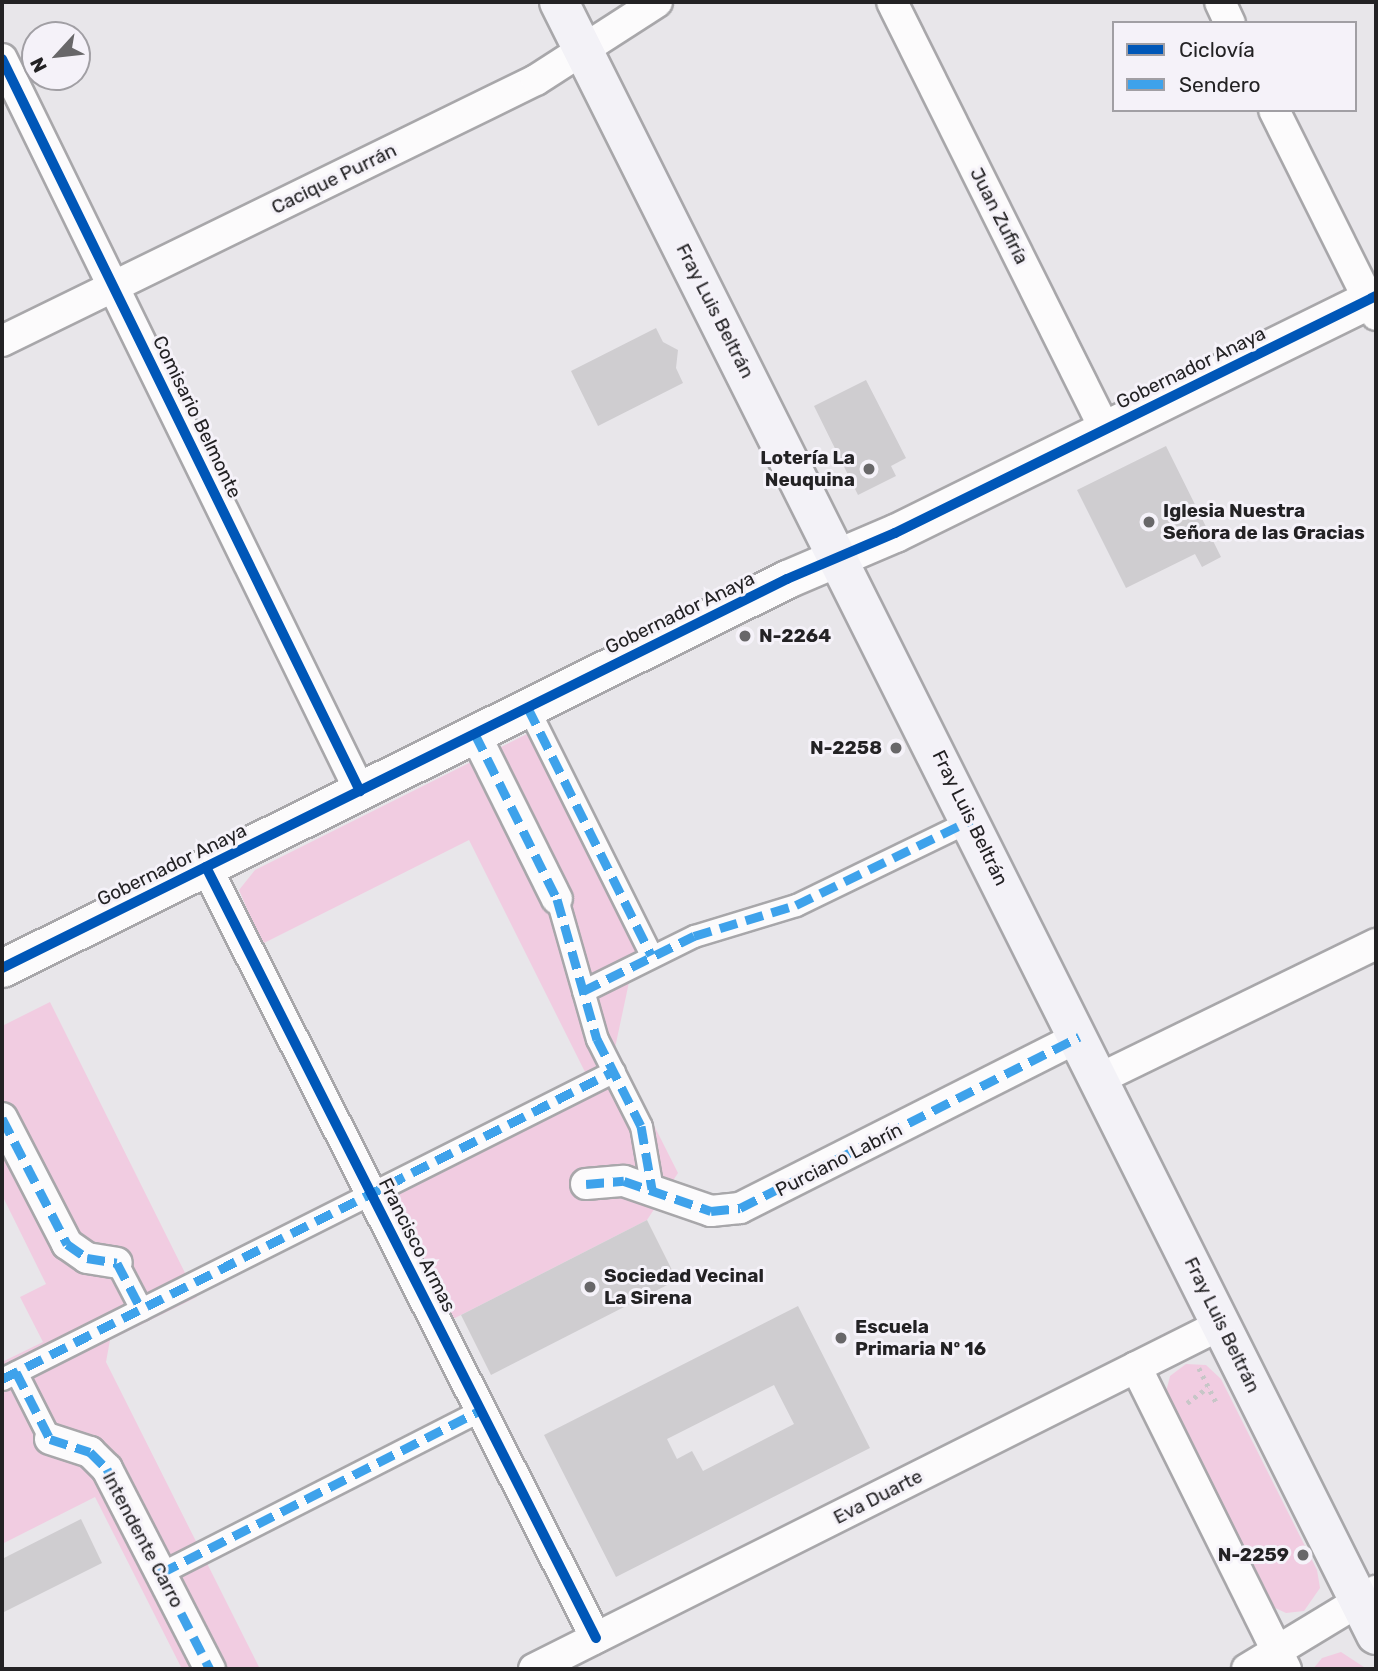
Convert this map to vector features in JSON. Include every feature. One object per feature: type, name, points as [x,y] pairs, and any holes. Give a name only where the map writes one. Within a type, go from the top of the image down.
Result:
[{"type":"main road","name":"Fray Luis Beltrán","points":[[559,2],[840,556],[1222,1324],[1367,1595],[1376,1635]]},
{"type":"street","name":"Cacique Purrán","points":[[2,341],[536,80],[657,2]]},
{"type":"street","name":"Juan Zufiría","points":[[892,2],[1105,429]]},
{"type":"street","points":[[1220,2],[1229,21]]},
{"type":"street","name":"Comisario Belmonte","points":[[2,59],[360,791]]},
{"type":"street","points":[[1275,112],[1374,304]]},
{"type":"street","name":"Gobernador Anaya","points":[[2,968],[840,556],[1374,304]]},
{"type":"street","points":[[528,708],[651,956]]},
{"type":"street","points":[[475,734],[557,899],[583,990],[614,1071],[641,1126],[652,1189]]},
{"type":"street","points":[[583,990],[694,936],[796,905],[971,820]]},
{"type":"street","name":"Francisco Armas","points":[[206,867],[596,1638]]},
{"type":"street","points":[[1099,1079],[1376,944]]},
{"type":"street","name":"Purciano Labrín","points":[[586,1184],[624,1181],[711,1212],[740,1208],[1079,1037]]},
{"type":"street","points":[[50,1439],[9,1376],[614,1071]]},
{"type":"street","points":[[2,1118],[67,1244],[87,1258],[117,1263],[141,1309]]},
{"type":"street","name":"Eva Duarte","points":[[539,1668],[1222,1324]]},
{"type":"street","points":[[1136,1367],[1282,1661]]},
{"type":"street","points":[[161,1573],[481,1410]]},
{"type":"street","name":"Intendente Carro","points":[[50,1439],[99,1458],[210,1669]]},
{"type":"street","points":[[1247,1669],[1282,1661],[1367,1595]]},
{"type":"shaded area","points":[[547,724],[642,921],[615,1048],[678,1173],[647,1220],[451,1320],[378,1178],[585,1072],[469,840],[262,944],[239,890],[255,870]]},
{"type":"shaded area","points":[[50,1002],[197,1297],[110,1340],[106,1362],[260,1669],[182,1669],[95,1497],[2,1544],[2,1362],[43,1342],[20,1297],[46,1284],[2,1195],[2,1026]]},
{"type":"shaded area","points":[[1186,1364],[1206,1365],[1221,1379],[1317,1570],[1320,1588],[1304,1611],[1286,1613],[1269,1605],[1165,1396],[1170,1376]]},
{"type":"shaded area","points":[[1341,1652],[1367,1669],[1313,1669],[1322,1658]]},
{"type":"building","points":[[656,328],[663,342],[678,350],[676,368],[683,383],[598,426],[571,371]]},
{"type":"building","points":[[866,380],[906,458],[891,466],[896,476],[858,495],[814,406]]},
{"type":"building","name":"Iglesia Nuestra Señora de las Gracias","points":[[1166,446],[1221,557],[1202,567],[1195,554],[1126,588],[1077,490]]},
{"type":"building","name":"Sociedad Vecinal La Sirena","points":[[647,1220],[677,1280],[491,1375],[461,1315]]},
{"type":"building","points":[[798,1306],[870,1448],[616,1577],[544,1435]],"holes":[[[774,1385],[794,1424],[703,1471],[692,1451],[677,1459],[667,1439]]]},
{"type":"building","points":[[81,1519],[102,1563],[2,1613],[2,1559]]},
{"type":"marked path","points":[[528,708],[651,955]]},
{"type":"marked path","points":[[475,734],[557,899],[597,1039],[641,1126],[652,1189]]},
{"type":"marked path","points":[[583,991],[694,936],[796,905],[971,820]]},
{"type":"marked path","points":[[586,1184],[624,1181],[711,1211],[740,1208],[1079,1037]]},
{"type":"marked path","points":[[2,1379],[614,1071]]},
{"type":"marked path","points":[[2,1118],[67,1244],[87,1258],[117,1263],[141,1309]]},
{"type":"marked path","points":[[16,1372],[50,1439],[90,1452],[107,1469],[210,1669]]},
{"type":"marked path","points":[[161,1573],[481,1410]]},
{"type":"cycle path","points":[[2,59],[360,791]]},
{"type":"cycle path","points":[[2,968],[787,579],[895,533],[1376,296]]},
{"type":"cycle path","points":[[206,867],[596,1638]]},
{"type":"place","name":"Lotería La Neuquina","points":[[869,469]]},
{"type":"place","name":"Iglesia Nuestra Señora de las Gracias","points":[[1149,522]]},
{"type":"place","name":"N-2264","points":[[745,636]]},
{"type":"place","name":"N-2258","points":[[896,748]]},
{"type":"place","name":"Sociedad Vecinal La Sirena","points":[[590,1287]]},
{"type":"place","name":"Escuela Primaria Nº 16","points":[[841,1338]]},
{"type":"place","name":"N-2259","points":[[1303,1555]]}]
